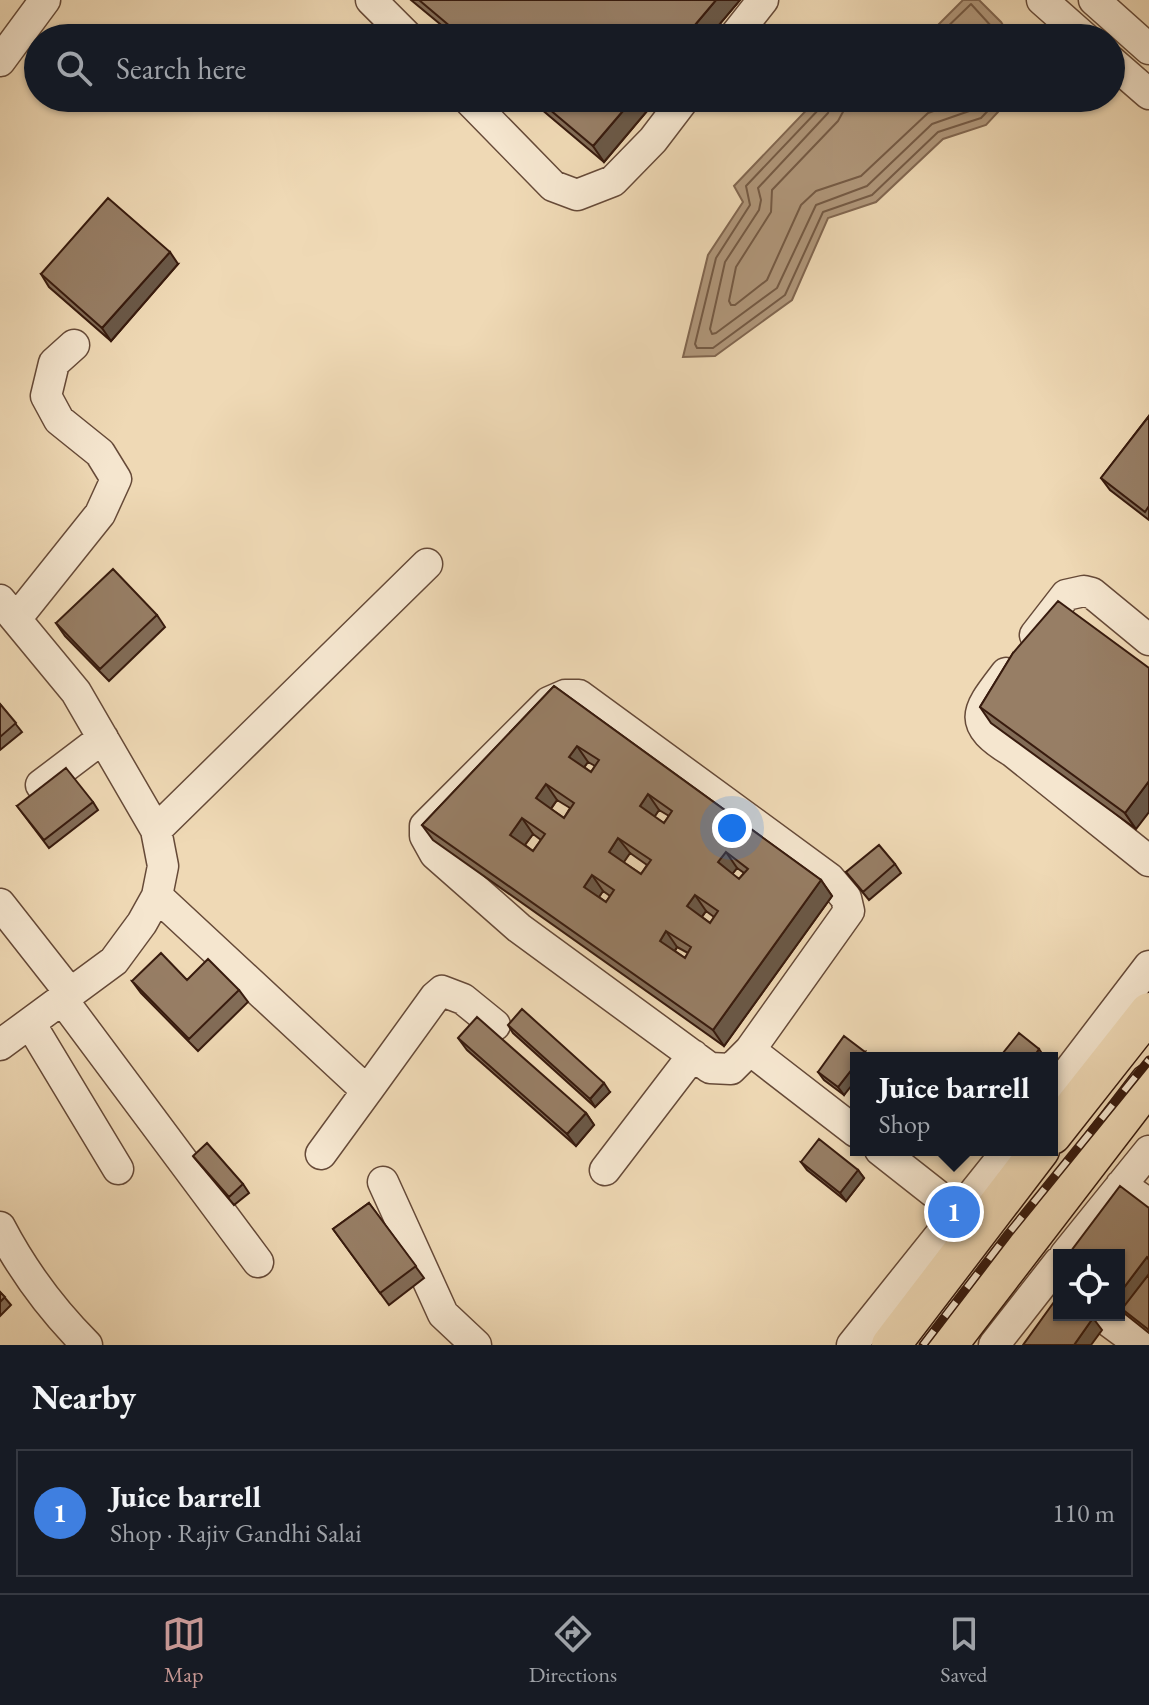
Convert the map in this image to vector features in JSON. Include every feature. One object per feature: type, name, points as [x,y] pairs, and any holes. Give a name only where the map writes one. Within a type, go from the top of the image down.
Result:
[{"type":"main road","points":[[1058,1127],[1149,1012]]},
{"type":"main road","points":[[948,1345],[1149,1083]]},
{"type":"main road","points":[[891,1345],[1035,1156]]},
{"type":"street","points":[[27,24],[45,0]]},
{"type":"street","points":[[371,0],[395,24]]},
{"type":"street","points":[[744,24],[763,0]]},
{"type":"street","points":[[1042,0],[1069,24]]},
{"type":"street","points":[[1094,0],[1121,24]]},
{"type":"street","points":[[0,61],[24,28]]},
{"type":"street","points":[[1125,28],[1149,49]]},
{"type":"street","points":[[1125,73],[1149,94]]},
{"type":"street","points":[[481,112],[553,186],[577,195],[613,181],[653,140],[674,112]]},
{"type":"street","points":[[0,1045],[114,961],[157,896],[163,866],[156,830],[76,692],[8,609],[100,514],[116,479],[100,453],[59,420],[46,396],[54,363],[74,345]]},
{"type":"street","points":[[156,830],[427,564]]},
{"type":"street","points":[[1146,631],[1092,593],[1084,591],[1066,595],[981,706],[981,724],[991,739],[1013,752],[1149,861]]},
{"type":"street","points":[[565,695],[579,695],[829,878],[846,898],[849,911],[750,1050],[731,1069],[710,1068],[519,928],[435,854],[425,836],[425,826],[549,702],[565,695]]},
{"type":"street","points":[[41,785],[103,738]]},
{"type":"street","points":[[157,896],[367,1091]]},
{"type":"street","points":[[0,904],[258,1262]]},
{"type":"street","points":[[1058,1085],[1149,966]]},
{"type":"street","points":[[321,1154],[442,991],[463,999],[495,1025]]},
{"type":"street","points":[[30,1023],[118,1169]]},
{"type":"street","points":[[750,1050],[850,1127]]},
{"type":"street","points":[[605,1170],[693,1055]]},
{"type":"street","points":[[1074,1249],[1149,1151]]},
{"type":"street","points":[[888,1156],[960,1213]]},
{"type":"street","points":[[852,1345],[1003,1156]]},
{"type":"street","points":[[383,1182],[443,1314],[476,1345]]},
{"type":"street","points":[[1121,1185],[1149,1204]]},
{"type":"street","points":[[0,1227],[16,1258],[62,1321],[87,1345]]},
{"type":"street","points":[[994,1345],[1053,1276]]},
{"type":"street","points":[[1108,1321],[1141,1345]]},
{"type":"water","points":[[963,0],[979,0],[1002,24],[939,24]]},
{"type":"water","points":[[805,112],[998,112],[986,125],[943,139],[876,202],[828,218],[792,300],[715,356],[683,357],[708,255],[743,202],[734,186]]},
{"type":"building","points":[[419,0],[716,0],[696,24],[447,24]]},
{"type":"building","points":[[553,112],[622,112],[593,146]]},
{"type":"building","points":[[108,198],[170,252],[102,328],[41,274]]},
{"type":"building","points":[[1149,416],[1149,506],[1145,512],[1101,478]]},
{"type":"building","points":[[113,569],[157,615],[100,669],[56,623]]},
{"type":"building","points":[[1058,601],[1149,668],[1149,781],[1125,813],[980,707],[1013,653]]},
{"type":"building","points":[[554,686],[821,880],[713,1030],[422,825]],"holes":[[[577,746],[599,760],[591,772],[569,757]],[[546,784],[574,803],[564,818],[536,798]],[[648,794],[672,811],[664,823],[640,806]],[[522,818],[545,834],[533,851],[510,835]],[[618,838],[651,860],[641,874],[609,852]],[[726,852],[748,869],[739,879],[718,862]],[[592,875],[614,890],[606,902],[584,887]],[[695,895],[718,911],[710,923],[687,906]],[[666,931],[691,947],[685,958],[660,941]]]},
{"type":"building","points":[[0,704],[16,723],[0,737]]},
{"type":"building","points":[[66,768],[93,802],[44,840],[17,806]]},
{"type":"building","points":[[879,845],[895,864],[863,892],[846,872]]},
{"type":"building","points":[[161,953],[187,980],[208,959],[239,990],[189,1039],[132,981]]},
{"type":"building","points":[[522,1009],[604,1083],[590,1099],[508,1025]]},
{"type":"building","points":[[477,1017],[586,1113],[567,1134],[458,1038]]},
{"type":"building","points":[[1019,1033],[1039,1049],[1037,1052],[1004,1052]]},
{"type":"building","points":[[844,1036],[865,1052],[850,1052],[850,1072],[838,1087],[818,1072]]},
{"type":"building","points":[[819,1139],[858,1170],[840,1193],[801,1162]]},
{"type":"building","points":[[207,1143],[243,1184],[229,1197],[193,1156]]},
{"type":"building","points":[[1120,1186],[1149,1208],[1149,1259],[1147,1257],[1125,1286],[1125,1249],[1073,1249]]},
{"type":"building","points":[[369,1203],[416,1266],[380,1293],[333,1229]]},
{"type":"building","points":[[1149,1274],[1149,1330],[1125,1311],[1125,1305]]},
{"type":"building","points":[[1053,1303],[1053,1321],[1091,1321],[1074,1345],[1023,1345]]},
{"type":"railway","points":[[923,1345],[1149,1060]]},
{"type":"place","name":"Juice barrell","points":[[954,1212]]}]
